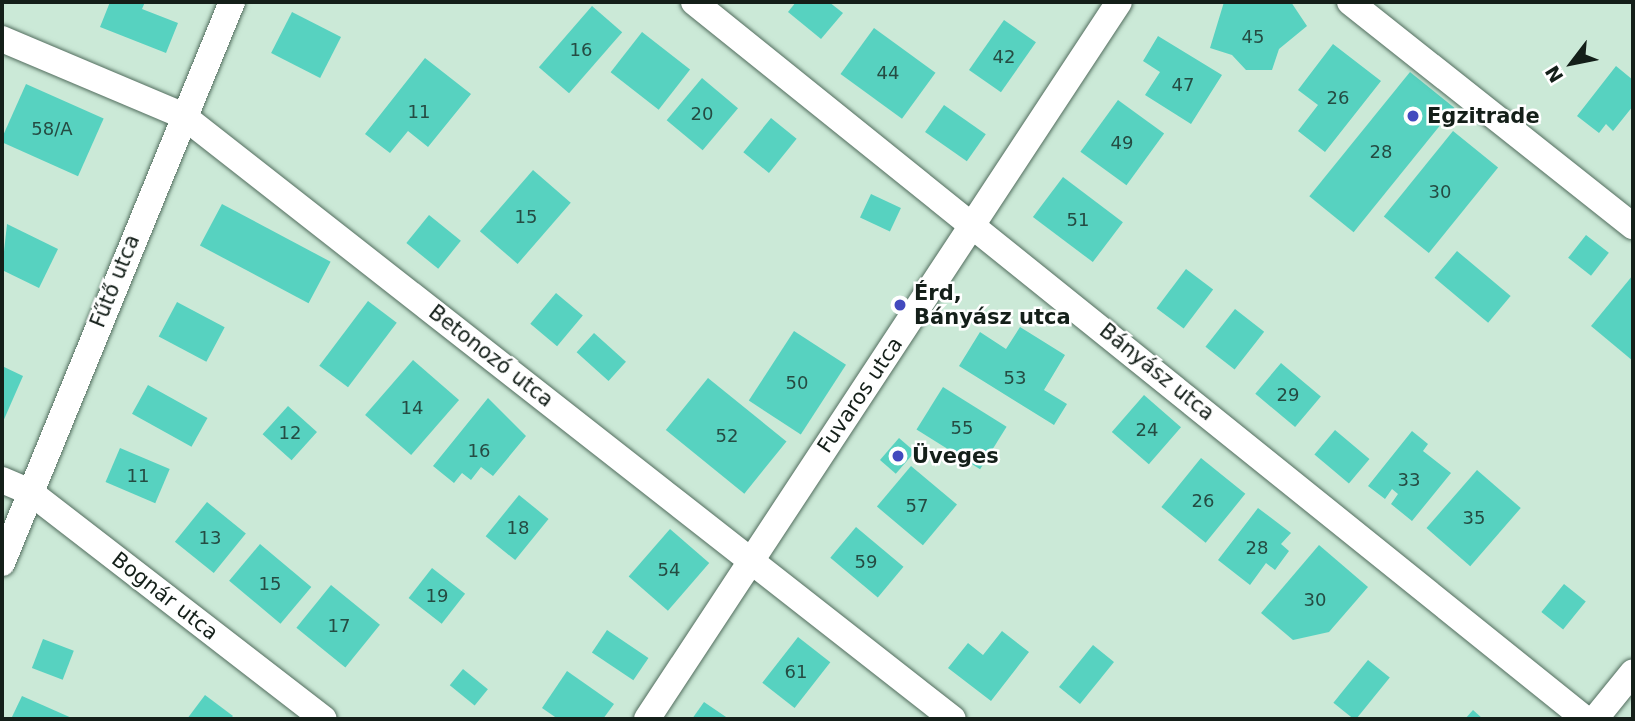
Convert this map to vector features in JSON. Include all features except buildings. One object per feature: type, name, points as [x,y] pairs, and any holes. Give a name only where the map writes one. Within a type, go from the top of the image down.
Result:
[{"type":"street","name":"Fűtő utca","points":[[2,563],[182,116],[232,2]]},
{"type":"street","name":"Bányász utca","points":[[694,2],[975,223],[1585,719]]},
{"type":"street","name":"Fuvaros utca","points":[[647,719],[1119,2]]},
{"type":"street","points":[[1350,2],[1633,226]]},
{"type":"street","name":"Betonozó utca","points":[[2,39],[182,116],[953,719]]},
{"type":"street","name":"Bognár utca","points":[[2,480],[30,492],[324,719]]},
{"type":"street","points":[[1595,719],[1633,672]]},
{"type":"place","name":"Egzitrade","points":[[1413,116]]},
{"type":"place","name":"Érd, Bányász utca","points":[[900,305]]},
{"type":"place","name":"Üveges","points":[[898,456]]}]
